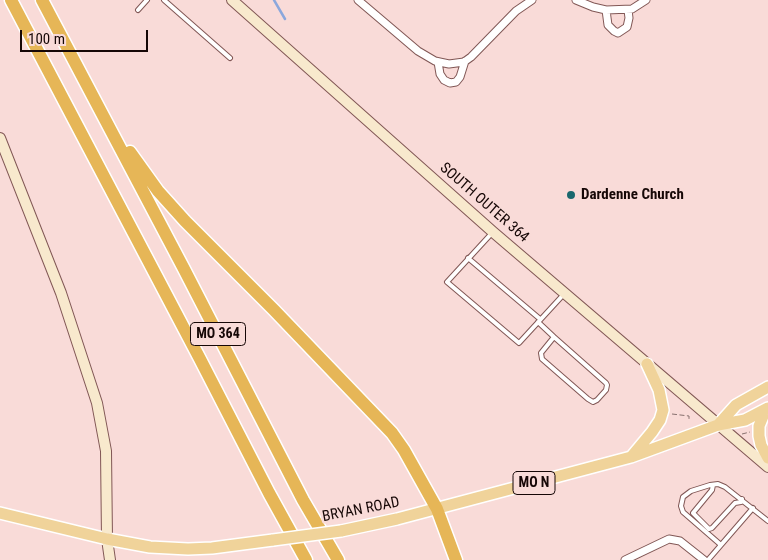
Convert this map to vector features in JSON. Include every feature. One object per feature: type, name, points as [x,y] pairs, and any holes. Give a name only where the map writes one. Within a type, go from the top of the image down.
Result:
[{"type":"highway","name":"MO 364","points":[[11,0],[269,493],[306,560]]},
{"type":"highway","name":"MO 364","points":[[42,0],[303,500],[338,560]]},
{"type":"highway","points":[[99,107],[146,175],[172,207],[392,433],[404,450],[437,509],[456,560]]},
{"type":"highway","points":[[269,493],[297,560]]},
{"type":"main road","points":[[630,457],[652,432],[660,420],[663,410],[659,390],[647,364]]},
{"type":"main road","points":[[718,425],[736,405],[768,386]]},
{"type":"main road","name":"BRYAN ROAD","points":[[0,513],[107,539],[150,547],[212,548],[341,531],[380,524],[630,457],[718,425],[745,420],[767,408]]},
{"type":"main road","points":[[767,408],[759,426],[759,436],[761,445],[768,458]]},
{"type":"street","name":"SOUTH OUTER 364","points":[[232,0],[493,232],[768,468]]},
{"type":"street","points":[[358,0],[418,51],[438,62],[449,64],[465,61]]},
{"type":"street","points":[[438,62],[440,74],[444,80],[450,83],[456,82],[460,77],[465,61],[516,11],[532,0]]},
{"type":"street","points":[[576,0],[606,10],[628,10],[635,8],[646,0]]},
{"type":"street","points":[[606,10],[608,25],[614,32],[618,33],[627,28],[630,18],[628,10]]},
{"type":"street","points":[[0,138],[61,293],[98,403],[106,451],[107,539],[110,560]]},
{"type":"street","points":[[102,560],[107,539]]},
{"type":"street","points":[[625,560],[669,539],[680,541],[704,560]]},
{"type":"lane","points":[[138,10],[147,0]]},
{"type":"lane","points":[[164,0],[230,58]]},
{"type":"lane","points":[[493,232],[447,282],[519,343],[564,293]]},
{"type":"lane","points":[[468,258],[606,382],[606,390],[597,400],[593,402],[588,399],[542,359],[541,353],[554,337]]},
{"type":"lane","points":[[713,485],[712,490],[693,513],[709,529],[735,503],[741,502],[742,499]]},
{"type":"lane","points":[[721,545],[683,512],[681,506],[683,497],[691,491],[713,485],[725,487],[768,521]]},
{"type":"lane","points":[[708,560],[753,508]]},
{"type":"path","points":[[669,414],[689,416],[689,420]]},
{"type":"path","points":[[740,435],[743,432],[753,432]]},
{"type":"waterway","points":[[274,0],[285,19]]},
{"type":"place","name":"Dardenne Church","points":[[571,195]]}]
